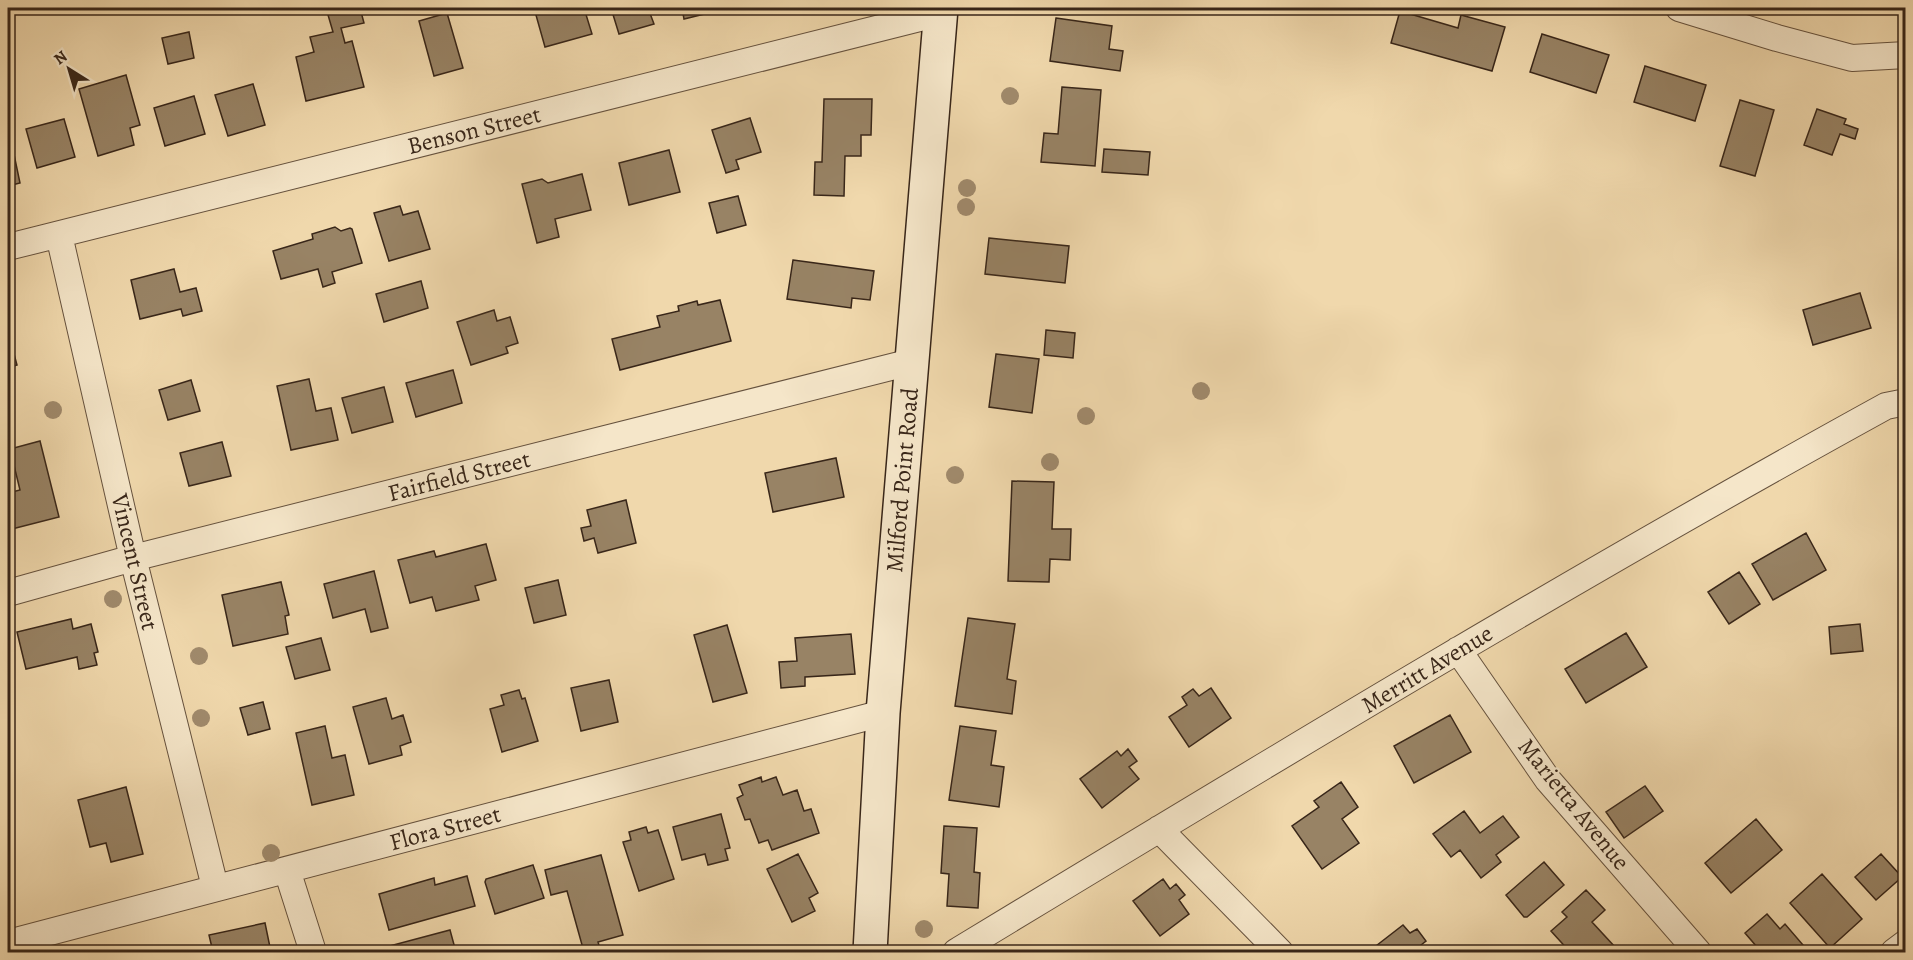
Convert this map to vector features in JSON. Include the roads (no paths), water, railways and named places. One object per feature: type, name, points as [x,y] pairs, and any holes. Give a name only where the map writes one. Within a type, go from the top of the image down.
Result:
[{"type":"main road","name":"Milford Point Road","points":[[870,952],[883,713],[941,10]]},
{"type":"street","points":[[1679,8],[1852,58],[1905,56]]},
{"type":"street","name":"Benson Street","points":[[8,248],[941,10]]},
{"type":"street","name":"Vincent Street","points":[[59,235],[133,558],[215,888]]},
{"type":"street","name":"Fairfield Street","points":[[8,593],[133,558],[911,362]]},
{"type":"street","name":"Merritt Avenue","points":[[956,952],[1458,650],[1886,405],[1905,402]]},
{"type":"street","name":"Marietta Avenue","points":[[1458,650],[1548,780],[1698,952]]},
{"type":"street","name":"Flora Street","points":[[8,943],[883,713]]},
{"type":"street","points":[[1159,829],[1280,952]]},
{"type":"street","points":[[287,870],[313,952]]},
{"type":"street","points":[[1894,952],[1905,943]]}]
